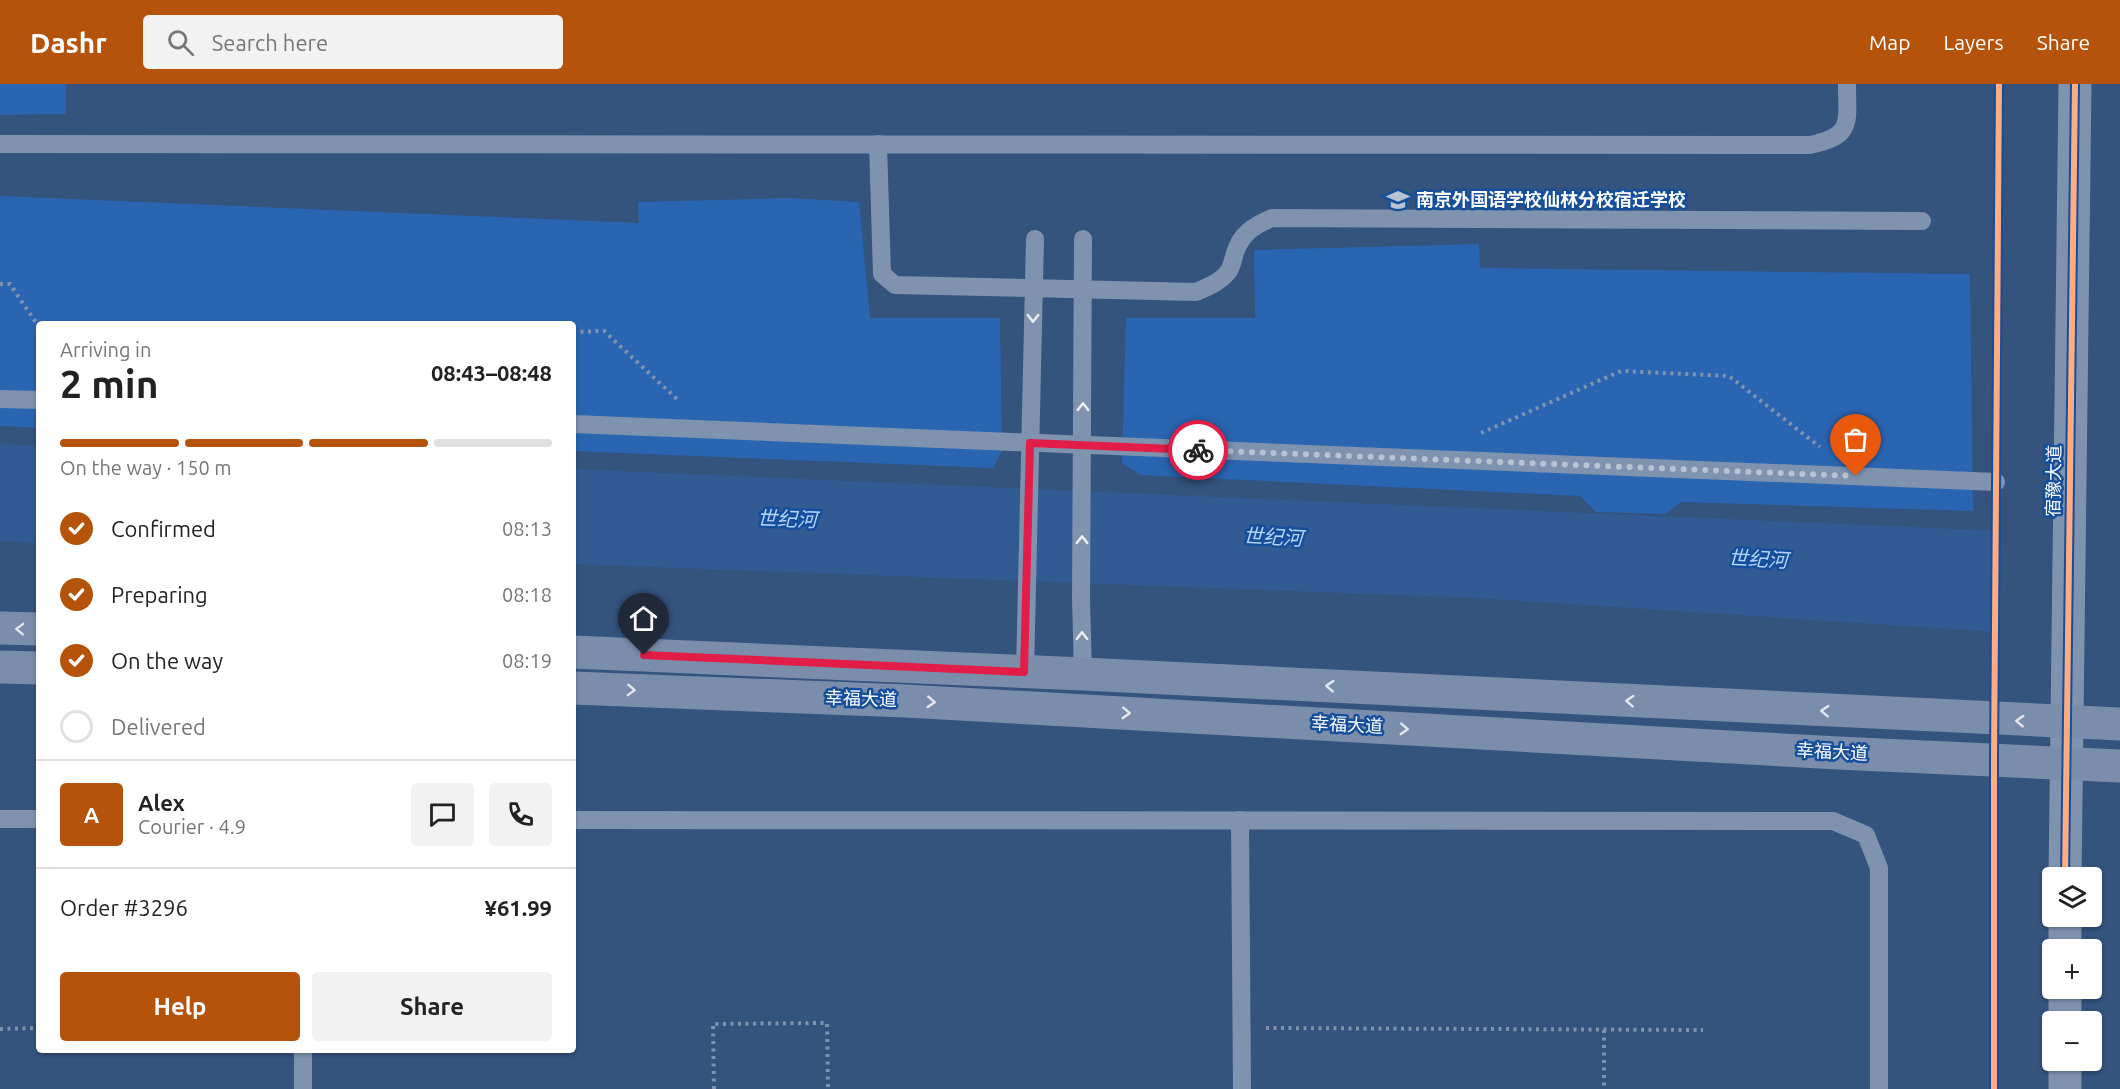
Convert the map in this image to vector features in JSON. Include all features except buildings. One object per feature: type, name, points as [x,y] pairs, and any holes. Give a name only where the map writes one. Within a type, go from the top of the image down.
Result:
[{"type":"main road","points":[[0,628],[36,629]]},
{"type":"main road","name":"幸福大道","points":[[576,652],[2120,724]]},
{"type":"main road","points":[[0,667],[36,668]]},
{"type":"main road","name":"幸福大道","points":[[576,688],[918,701],[1838,753],[2120,766]]},
{"type":"street","name":"宿豫大道","points":[[2065,867],[2075,84]]},
{"type":"street","points":[[2065,1071],[2065,1089]]},
{"type":"lane","points":[[0,144],[1810,145],[1827,142],[1841,134],[1847,121],[1847,84]]},
{"type":"lane","points":[[878,144],[882,274],[895,285],[1196,292],[1216,283],[1229,270],[1236,248],[1244,234],[1256,225],[1272,218],[1922,221]]},
{"type":"lane","points":[[1024,672],[1035,238]]},
{"type":"lane","points":[[1083,239],[1083,674]]},
{"type":"lane","points":[[0,399],[36,400]]},
{"type":"lane","points":[[576,424],[1996,482]]},
{"type":"lane","points":[[0,819],[36,819]]},
{"type":"lane","points":[[576,820],[1833,821],[1866,835],[1879,868],[1879,1089]]},
{"type":"lane","points":[[1240,820],[1242,1089]]},
{"type":"lane","points":[[303,1053],[303,1089]]},
{"type":"path","points":[[0,284],[10,284],[36,323]]},
{"type":"path","points":[[576,332],[604,331],[683,405]]},
{"type":"path","points":[[1473,436],[1622,371],[1729,376],[1821,448]]},
{"type":"path","points":[[714,1089],[713,1024],[816,1023],[827,1023],[828,1089]]},
{"type":"path","points":[[0,1029],[36,1028]]},
{"type":"path","points":[[1242,1028],[1702,1030]]},
{"type":"path","points":[[1604,1029],[1604,1089]]},
{"type":"shaded area","points":[[0,84],[66,84],[66,114],[0,115]]},
{"type":"shaded area","points":[[0,196],[639,223],[638,202],[790,198],[859,202],[870,318],[1000,318],[1002,451],[993,468],[576,451],[576,321],[36,321],[36,428],[0,426]]},
{"type":"shaded area","points":[[1479,244],[1480,268],[1970,274],[1973,511],[1681,502],[1665,514],[1596,512],[1580,496],[1141,475],[1122,463],[1126,318],[1255,318],[1254,250]]},
{"type":"water","points":[[0,444],[36,446],[36,543],[0,541]]},
{"type":"water","name":"世纪河","points":[[576,469],[2120,536],[2120,636],[1997,632],[1477,598],[576,564]]},
{"type":"pier","points":[[1991,527],[2120,533],[2120,639],[1990,635]]},
{"type":"cycle path","points":[[1994,1089],[1999,84]]},
{"type":"cycle path","points":[[2065,867],[2075,84]]},
{"type":"way so far","points":[[1198,450],[1856,476]]},
{"type":"place","name":"南京外国语学校仙林分校宿迁学校","points":[[1398,200]]},
{"type":"route","points":[[644,655],[1024,672],[1030,443],[1198,450]]}]
